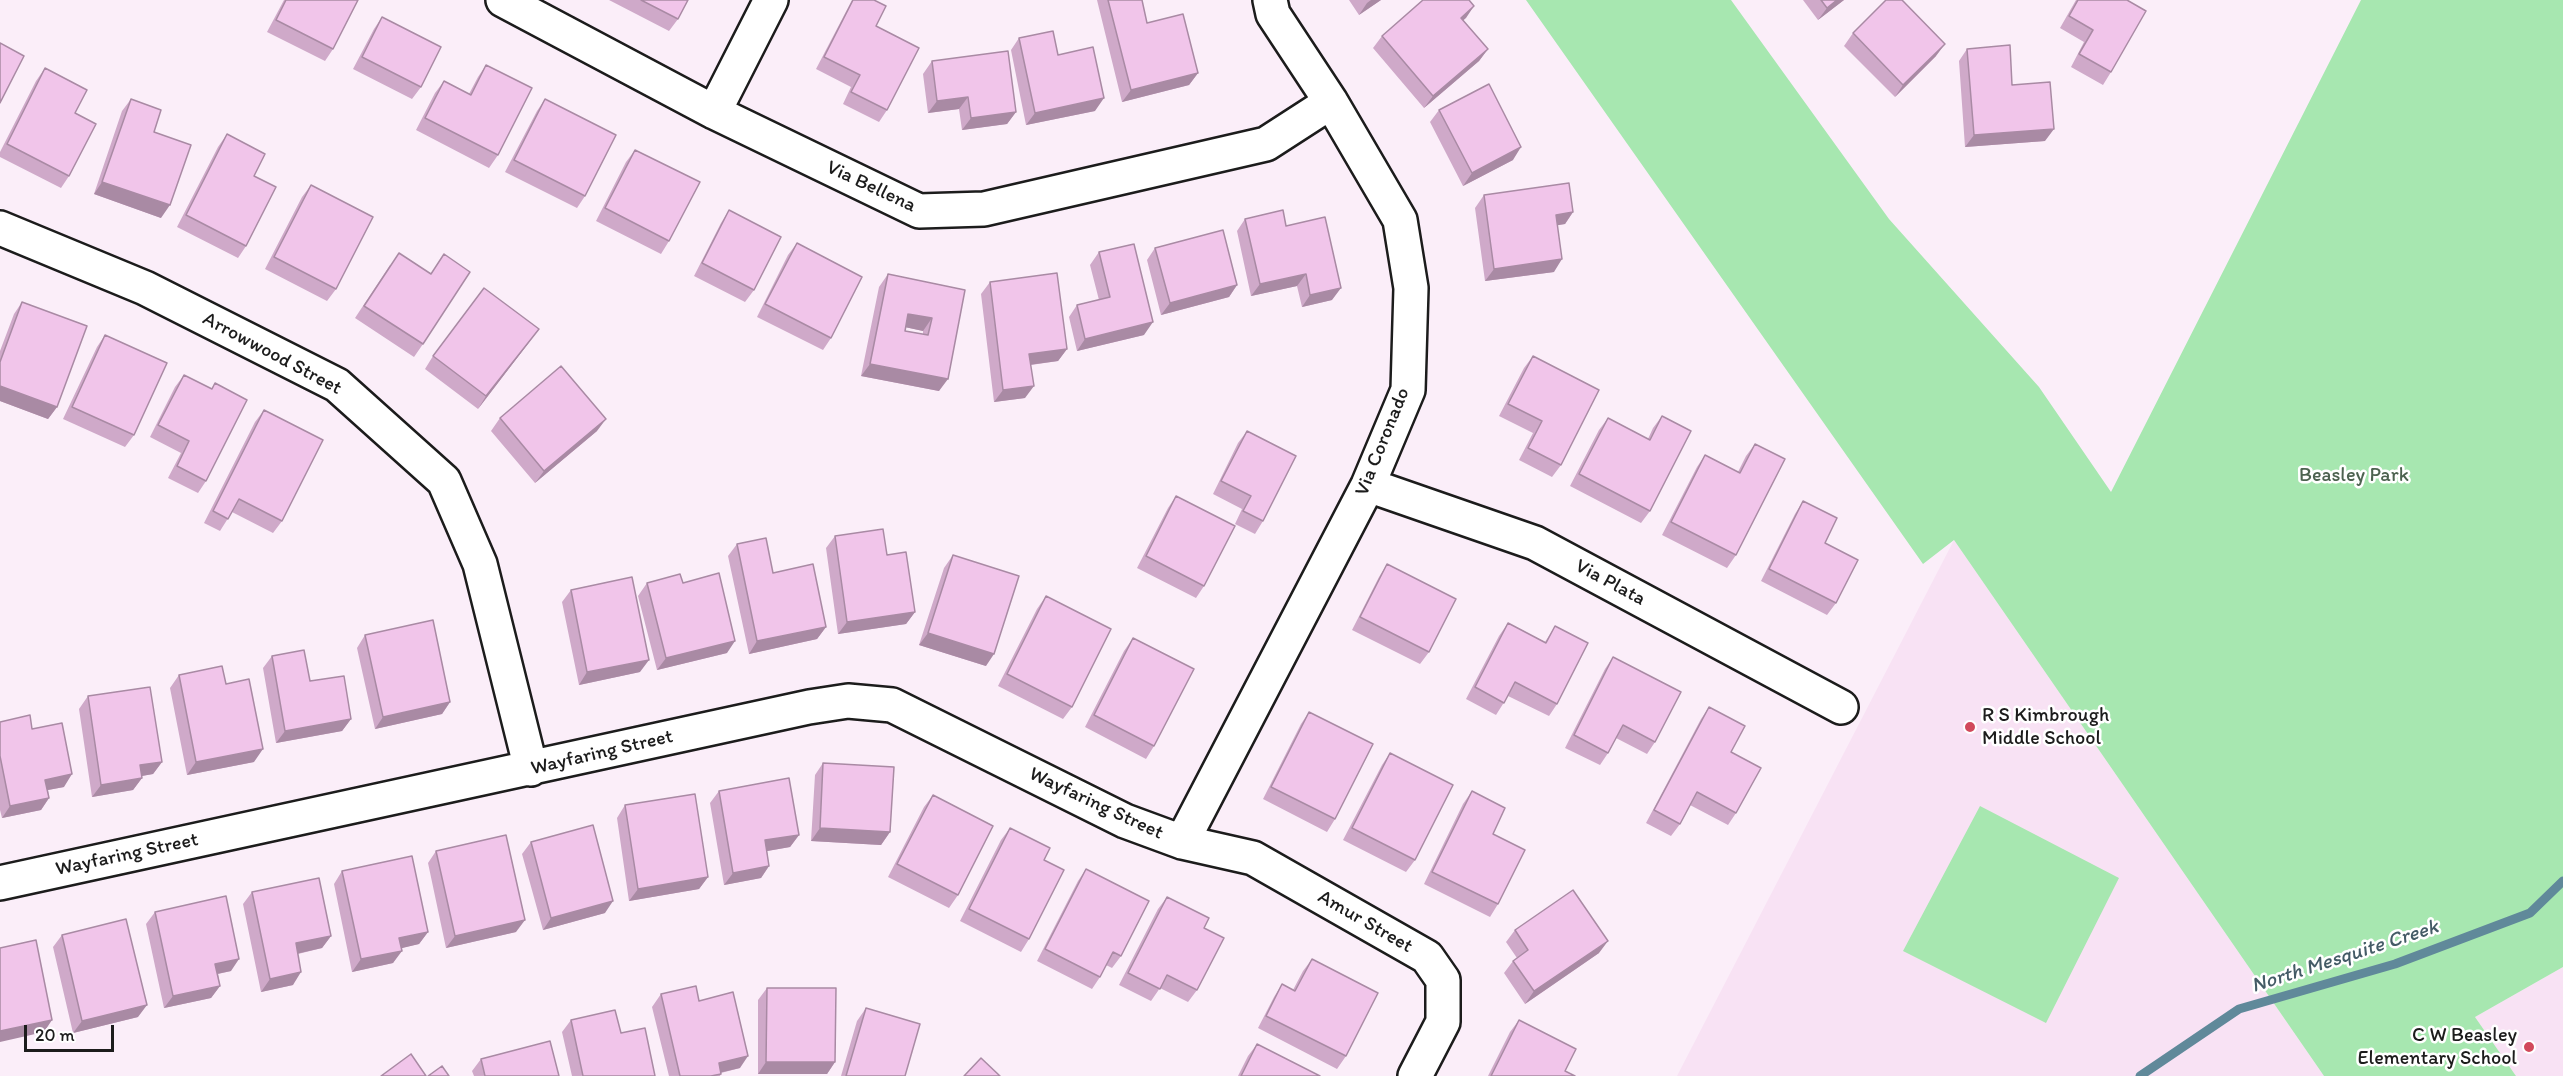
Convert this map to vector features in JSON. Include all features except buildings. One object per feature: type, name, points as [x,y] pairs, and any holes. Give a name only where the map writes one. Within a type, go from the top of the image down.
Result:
[{"type":"street","points":[[714,112],[771,0]]},
{"type":"street","name":"Via Coronado","points":[[1182,842],[1368,485],[1408,390],[1411,288],[1400,220],[1332,102],[1274,14],[1270,0]]},
{"type":"street","name":"Via Bellena","points":[[520,4],[714,112],[919,211],[984,209],[1266,144],[1332,102]]},
{"type":"street","name":"Arrowwood Street","points":[[0,228],[145,288],[337,385],[444,481],[480,564],[531,769]]},
{"type":"street","name":"Via Plata","points":[[1368,485],[1535,543],[1841,707]]},
{"type":"street","name":"Wayfaring Street","points":[[0,883],[808,707],[848,701],[892,705],[1125,821],[1182,842]]},
{"type":"street","name":"Amur Street","points":[[1182,842],[1253,858],[1427,957],[1443,980],[1443,1022],[1415,1076]]},
{"type":"shaded area","name":"R S Kimbrough Middle School","points":[[1954,540],[2324,1076],[1677,1076]]},
{"type":"shaded area","name":"C W Beasley Elementary School","points":[[2563,967],[2563,1076],[2516,1076],[2475,1017]]},
{"type":"green space","name":"Beasley Park","points":[[1526,0],[1731,0],[1889,219],[2039,387],[2111,492],[2361,0],[2563,0],[2563,967],[2475,1017],[2516,1076],[2324,1076],[1954,540],[1923,564]]},
{"type":"green space","points":[[1980,806],[2119,878],[2046,1023],[1903,951]]},
{"type":"waterway","name":"North Mesquite Creek","points":[[2140,1076],[2239,1009],[2395,964],[2530,913],[2563,881]]},
{"type":"place","name":"R S Kimbrough Middle School","points":[[1970,727]]},
{"type":"place","name":"C W Beasley Elementary School","points":[[2529,1047]]}]
